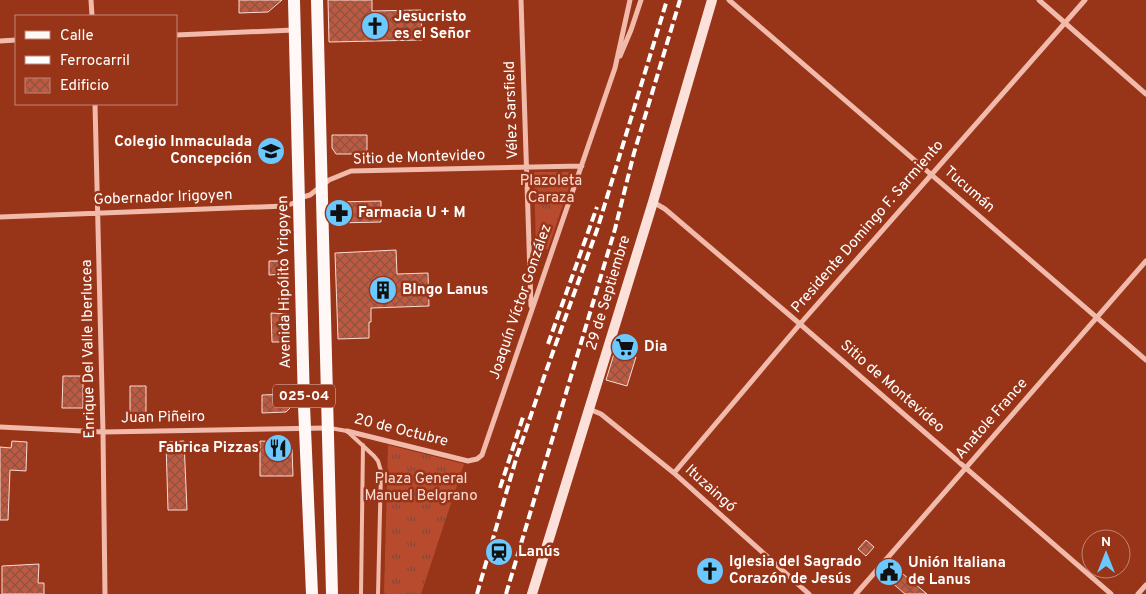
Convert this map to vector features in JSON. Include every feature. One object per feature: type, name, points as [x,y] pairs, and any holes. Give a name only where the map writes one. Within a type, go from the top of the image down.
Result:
[{"type":"main road","name":"Avenida Hipólito Yrigoyen","points":[[294,0],[305,428],[312,594]]},
{"type":"main road","name":"025-04","points":[[316,0],[332,594]]},
{"type":"street","points":[[92,0],[92,15]]},
{"type":"street","name":"Vélez Sarsfield","points":[[522,0],[531,310]]},
{"type":"street","name":"Joaquín Víctor González","points":[[468,461],[477,459],[482,455],[615,68],[630,0]]},
{"type":"street","points":[[615,68],[632,30],[640,0]]},
{"type":"street","name":"29 de Septiembre","points":[[532,594],[653,202],[712,0]]},
{"type":"street","name":"Tucumán","points":[[729,0],[1146,360]]},
{"type":"street","points":[[1039,0],[1146,94]]},
{"type":"street","name":"Presidente Domingo F. Sarmiento","points":[[674,473],[800,324],[1085,0]]},
{"type":"street","points":[[178,35],[295,30]]},
{"type":"street","points":[[0,41],[15,40]]},
{"type":"street","name":"Enrique Del Valle Iberlucea","points":[[95,105],[105,594]]},
{"type":"street","name":"Sitio de Montevideo","points":[[320,186],[339,175],[351,171],[526,169],[582,166]]},
{"type":"street","name":"Gobernador Irigoyen","points":[[0,217],[285,206],[310,194],[320,186]]},
{"type":"street","name":"Sitio de Montevideo","points":[[653,202],[665,209],[800,324],[1111,594]]},
{"type":"street","name":"Anatole France","points":[[856,594],[1146,261]]},
{"type":"street","name":"Ituzaingó","points":[[589,409],[601,414],[674,473],[809,594]]},
{"type":"street","name":"Juan Piñeiro","points":[[0,426],[103,432],[328,428]]},
{"type":"street","name":"20 de Octubre","points":[[347,431],[468,461]]},
{"type":"street","points":[[1138,594],[1146,585]]},
{"type":"lane","name":"20 de Octubre","points":[[328,428],[347,431]]},
{"type":"lane","points":[[347,431],[378,461],[381,471],[378,594]]},
{"type":"lane","points":[[362,594],[363,445]]},
{"type":"green space","name":"Plazoleta Caraza","points":[[534,172],[574,172],[548,249],[536,249]]},
{"type":"green space","name":"Plaza General Manuel Belgrano","points":[[388,445],[464,464],[421,594],[384,594]]},
{"type":"building","points":[[239,0],[282,0],[268,12],[239,13]]},
{"type":"building","name":"Jesucristo es el Señor","points":[[328,0],[372,0],[372,11],[421,10],[422,40],[329,42]]},
{"type":"building","points":[[332,135],[367,135],[367,154],[336,154],[332,148]]},
{"type":"building","points":[[381,201],[381,222],[335,223],[335,202]]},
{"type":"building","name":"BIngo Lanus","points":[[396,250],[397,274],[428,273],[429,306],[371,308],[369,338],[338,339],[335,253]]},
{"type":"building","points":[[269,261],[285,261],[285,274],[269,275]]},
{"type":"building","points":[[271,313],[287,314],[287,342],[272,342]]},
{"type":"building","points":[[619,337],[635,342],[631,356],[636,357],[627,386],[606,380]]},
{"type":"building","points":[[63,376],[83,376],[83,408],[62,408]]},
{"type":"building","points":[[130,386],[146,386],[146,414],[130,414]]},
{"type":"building","points":[[290,394],[291,407],[286,412],[262,413],[262,395]]},
{"type":"building","points":[[12,441],[27,442],[26,471],[10,470],[8,520],[0,520],[0,447],[11,448]]},
{"type":"building","points":[[184,441],[187,510],[168,510],[166,442]]},
{"type":"building","points":[[260,441],[283,442],[292,449],[293,476],[260,476]]},
{"type":"building","points":[[866,540],[874,547],[866,556],[858,549]]},
{"type":"building","points":[[39,564],[38,583],[44,583],[44,594],[2,594],[2,566]]},
{"type":"building","points":[[891,564],[927,594],[905,594],[882,574]]},
{"type":"railway","points":[[477,594],[516,459],[597,230],[667,0]]},
{"type":"railway","points":[[506,594],[615,229],[634,153],[680,0]]},
{"type":"railway","points":[[548,344],[597,207]]},
{"type":"railway","points":[[500,488],[523,417]]},
{"type":"place","name":"Jesucristo es el Señor","points":[[375,26]]},
{"type":"place","name":"Colegio Inmaculada Concepción","points":[[271,151]]},
{"type":"place","name":"Farmacia U + M","points":[[339,213]]},
{"type":"place","name":"BIngo Lanus","points":[[383,290]]},
{"type":"place","name":"Dia","points":[[625,347]]},
{"type":"place","name":"Fabrica Pizzas","points":[[278,448]]},
{"type":"place","name":"Lanús","points":[[499,552]]},
{"type":"place","name":"Iglesia del Sagrado Corazón de Jesús","points":[[710,571]]},
{"type":"place","name":"Unión Italiana de Lanus","points":[[889,572]]}]
